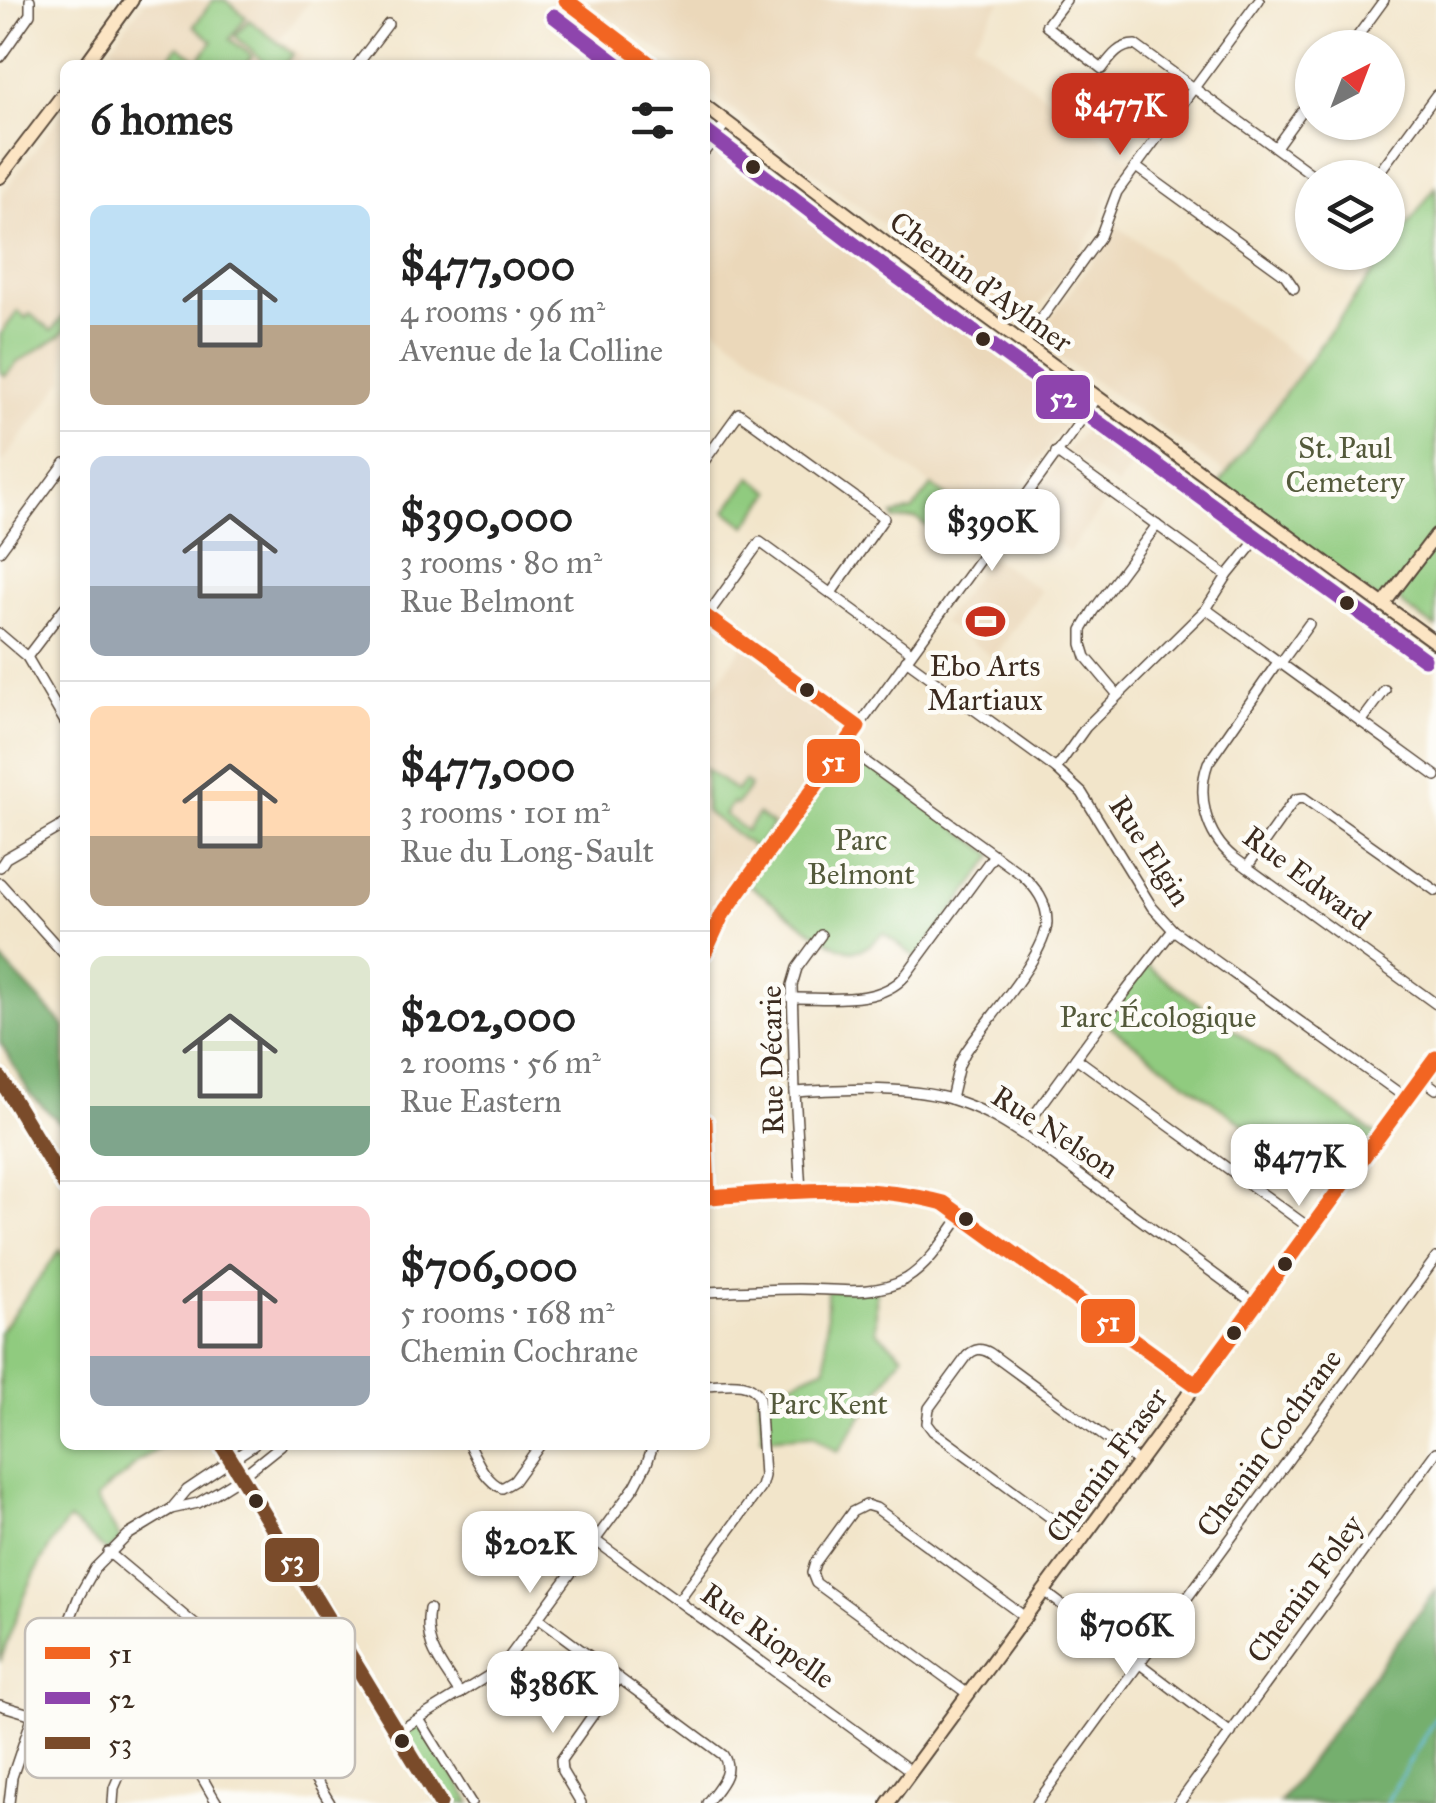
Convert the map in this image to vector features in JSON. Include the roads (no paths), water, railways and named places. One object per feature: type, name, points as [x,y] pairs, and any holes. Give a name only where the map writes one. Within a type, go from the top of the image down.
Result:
[{"type":"main road","points":[[89,60],[132,0]]},
{"type":"main road","points":[[570,2],[645,60]]},
{"type":"main road","points":[[0,177],[60,99]]},
{"type":"main road","name":"Chemin d'Aylmer","points":[[710,110],[1023,344],[1436,643]]},
{"type":"main road","points":[[1383,605],[1436,535]]},
{"type":"main road","name":"Chemin Fraser","points":[[888,1803],[1436,1058]]},
{"type":"main road","points":[[0,1078],[60,1178]]},
{"type":"main road","points":[[225,1450],[328,1618]]},
{"type":"main road","points":[[355,1662],[440,1803]]},
{"type":"street","points":[[0,57],[30,14],[30,0]]},
{"type":"street","points":[[1066,0],[1046,26],[1102,69],[1119,50],[1135,45],[1295,161]]},
{"type":"street","points":[[1023,344],[1100,237],[1118,192],[1259,0]]},
{"type":"street","points":[[1362,30],[1384,0]]},
{"type":"street","points":[[364,60],[388,24]]},
{"type":"street","points":[[1389,160],[1436,95]]},
{"type":"street","points":[[1276,147],[1295,121]]},
{"type":"street","points":[[710,144],[726,122]]},
{"type":"street","points":[[1136,167],[1284,276],[1294,288]]},
{"type":"street","points":[[710,934],[1097,398]]},
{"type":"street","points":[[710,453],[739,413],[884,518],[831,593]]},
{"type":"street","points":[[1056,452],[1227,576]]},
{"type":"street","points":[[0,551],[60,470]]},
{"type":"street","points":[[1118,695],[1086,656],[1082,630],[1156,524]]},
{"type":"street","name":"Rue Elgin","points":[[710,611],[760,542],[1056,768],[1082,793],[1152,907],[1173,930],[1406,1098]]},
{"type":"street","points":[[1056,768],[1086,728],[1206,609],[1252,546]]},
{"type":"street","points":[[1206,609],[1435,772]]},
{"type":"street","points":[[26,657],[60,613]]},
{"type":"street","points":[[710,620],[858,727]]},
{"type":"street","name":"Rue Edward","points":[[1309,624],[1213,754],[1205,773],[1204,804],[1214,834],[1225,850],[1247,867],[1436,1004]]},
{"type":"street","points":[[0,634],[26,657],[60,714]]},
{"type":"street","points":[[1361,722],[1385,690]]},
{"type":"street","points":[[844,746],[1022,875],[1045,906],[1046,929],[1038,952],[965,1053],[951,1099]]},
{"type":"street","points":[[1247,867],[1292,803],[1304,798],[1436,891]]},
{"type":"street","points":[[0,867],[6,858],[60,827]]},
{"type":"street","points":[[791,998],[869,996],[894,987],[994,855]]},
{"type":"street","points":[[0,883],[60,949]]},
{"type":"street","points":[[1021,1134],[1173,930]]},
{"type":"street","name":"Rue Décarie","points":[[802,1192],[791,998],[794,974],[821,935]]},
{"type":"street","points":[[1076,1058],[1310,1229]]},
{"type":"street","points":[[1421,1078],[1436,1089]]},
{"type":"street","name":"Rue Nelson","points":[[795,1092],[882,1090],[951,1099],[988,1114],[1255,1304]]},
{"type":"street","points":[[710,1198],[864,1191],[944,1203],[1196,1385]]},
{"type":"street","points":[[710,1292],[859,1290],[896,1284],[928,1261],[962,1214]]},
{"type":"street","name":"Chemin Cochrane","points":[[1037,1803],[1436,1258]]},
{"type":"street","points":[[1082,1541],[930,1427],[926,1418],[930,1408],[958,1368],[971,1352],[981,1349],[990,1353],[1139,1462]]},
{"type":"street","points":[[678,1601],[764,1476],[757,1391],[744,1384],[710,1385]]},
{"type":"street","points":[[171,1509],[187,1490],[247,1450]]},
{"type":"street","points":[[70,1618],[90,1574],[128,1534],[171,1509],[198,1502],[241,1477],[275,1450]]},
{"type":"street","points":[[471,1450],[488,1478],[502,1488],[514,1481],[536,1450]]},
{"type":"street","points":[[398,1732],[508,1660],[635,1486],[652,1450]]},
{"type":"street","name":"Chemin Foley","points":[[1180,1803],[1436,1452]]},
{"type":"street","points":[[968,1694],[816,1582],[812,1573],[815,1563],[852,1512],[866,1505],[876,1508],[1025,1617]]},
{"type":"street","name":"Rue Riopelle","points":[[596,1541],[911,1771]]},
{"type":"street","points":[[108,1552],[189,1618]]},
{"type":"street","points":[[1045,1592],[1230,1733]]},
{"type":"street","points":[[429,1609],[428,1639],[460,1694]]},
{"type":"street","points":[[538,1618],[727,1760],[727,1773],[706,1803]]},
{"type":"street","points":[[581,1803],[562,1771],[561,1760],[620,1678]]},
{"type":"street","points":[[0,1705],[25,1713]]},
{"type":"street","points":[[419,1719],[471,1803]]},
{"type":"street","points":[[9,1803],[12,1777],[25,1739]]},
{"type":"street","points":[[113,1803],[118,1778]]},
{"type":"street","points":[[201,1778],[217,1803]]},
{"type":"street","points":[[315,1778],[330,1803]]},
{"type":"waterway","points":[[1386,1803],[1436,1716]]},
{"type":"place","name":"Ebo Arts Martiaux","points":[[985,622]]},
{"type":"park label","name":"St. Paul Cemetery","points":[[1345,465]]},
{"type":"park label","name":"Parc Belmont","points":[[861,857]]},
{"type":"park label","name":"Parc Écologique","points":[[1158,1017]]},
{"type":"park label","name":"Parc Kent","points":[[828,1404]]}]
